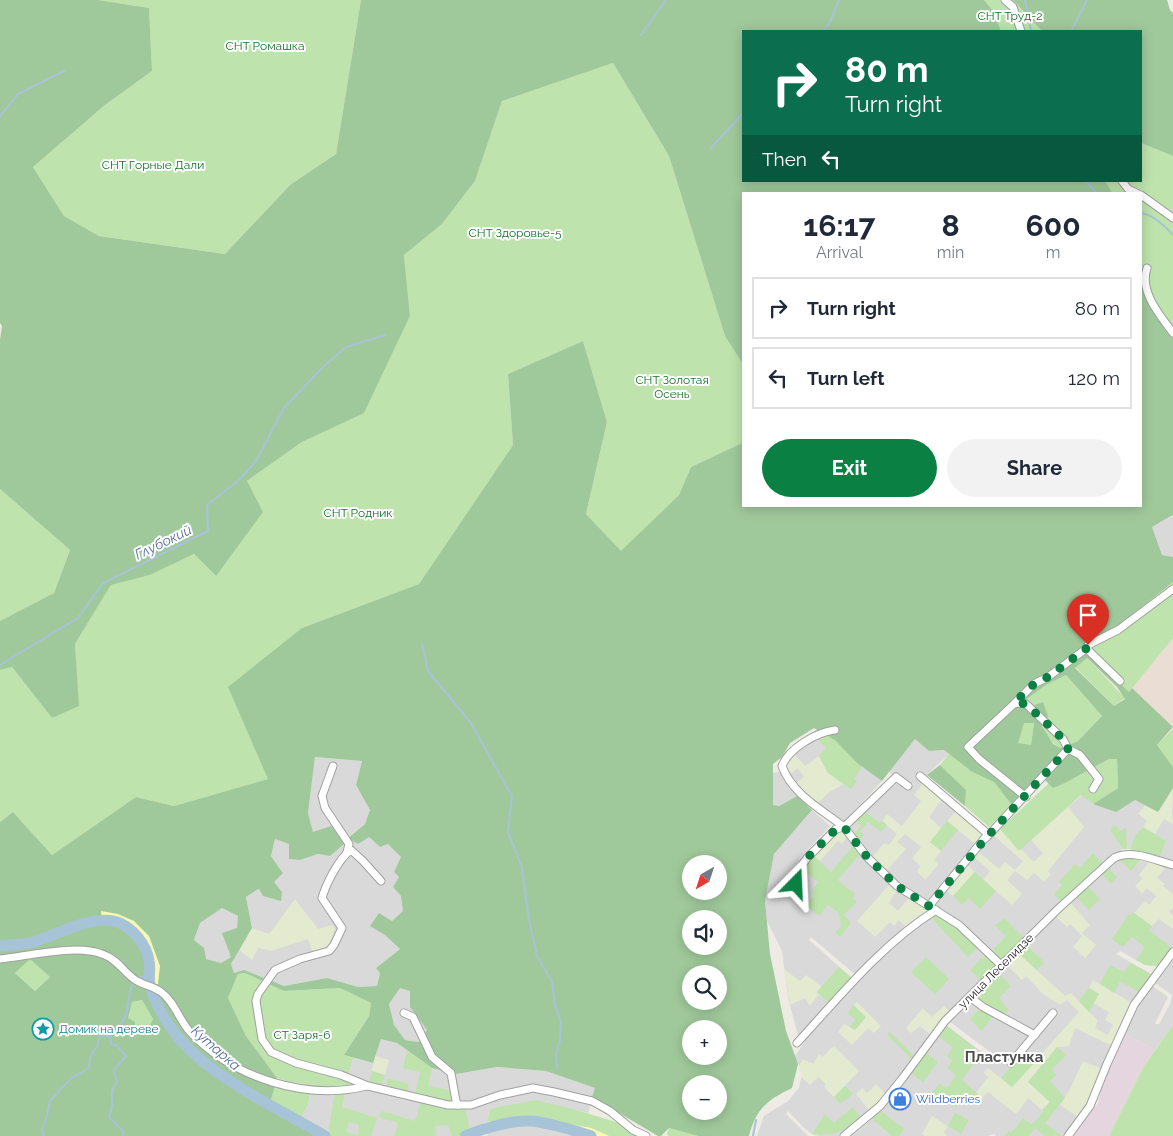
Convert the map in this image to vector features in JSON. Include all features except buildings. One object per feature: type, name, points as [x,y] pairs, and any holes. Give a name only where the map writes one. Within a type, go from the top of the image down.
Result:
[{"type":"street","points":[[1006,0],[1013,7],[1021,30]]},
{"type":"street","points":[[1123,182],[1128,189],[1134,192]]},
{"type":"street","points":[[1142,196],[1173,218]]},
{"type":"street","points":[[1147,268],[1144,279],[1145,287],[1173,333]]},
{"type":"street","points":[[1026,797],[978,759],[968,747],[1034,684],[1048,677],[1090,644],[1118,630],[1173,589]]},
{"type":"street","points":[[1087,648],[1120,681]]},
{"type":"street","points":[[1015,702],[1026,704],[1063,739],[1068,749],[1080,756],[1099,779],[1093,790]]},
{"type":"street","points":[[835,730],[818,733],[802,744],[785,760],[782,766],[786,777],[796,790],[844,827],[867,857],[897,886],[959,925],[1002,966]]},
{"type":"street","points":[[929,906],[986,838],[1026,797],[1068,749]]},
{"type":"street","points":[[332,766],[322,796],[325,808],[349,844],[347,852],[331,876],[322,898],[342,928],[329,951],[300,959],[275,970],[258,994],[256,1001],[262,1039],[271,1052],[296,1063],[341,1075],[368,1086],[421,1100],[471,1105],[500,1095],[533,1088],[592,1101],[610,1111],[633,1130],[646,1136]]},
{"type":"street","points":[[920,776],[986,832],[988,834],[986,838]]},
{"type":"street","points":[[796,884],[807,858],[836,829],[844,827],[896,778],[908,786]]},
{"type":"street","points":[[347,852],[351,850],[355,852],[381,881]]},
{"type":"street","name":"улица Леселидзе","points":[[844,1136],[880,1106],[945,1022],[1058,909],[1114,858],[1122,854],[1131,854],[1173,865]]},
{"type":"street","points":[[797,1043],[876,958],[913,925],[936,910]]},
{"type":"street","points":[[0,959],[79,950],[100,953],[122,966],[135,980],[151,986],[169,999],[189,1030],[212,1052],[241,1070],[290,1086],[349,1091],[368,1086]]},
{"type":"street","points":[[1068,1136],[1090,1106],[1134,1005],[1173,952]]},
{"type":"street","points":[[970,997],[984,1007],[1035,1035]]},
{"type":"street","points":[[404,1013],[413,1016],[432,1057],[451,1073],[458,1105]]},
{"type":"street","points":[[1011,1063],[1053,1013]]},
{"type":"shaded area","points":[[1173,516],[1173,557],[1162,555],[1152,527]]},
{"type":"shaded area","points":[[1173,638],[1173,727],[1132,688]]},
{"type":"shaded area","points":[[816,738],[882,781],[843,823],[798,789],[788,771],[788,762],[792,757]]},
{"type":"shaded area","points":[[915,739],[929,751],[944,750],[949,754],[927,775],[924,783],[985,835],[929,901],[900,882],[864,850],[845,826],[875,799],[898,783],[889,771]]},
{"type":"shaded area","points":[[315,757],[362,761],[356,785],[370,810],[365,824],[348,837],[369,837],[380,847],[388,844],[402,857],[394,872],[399,877],[404,911],[392,921],[385,935],[400,949],[376,968],[380,973],[377,986],[358,987],[327,978],[284,986],[244,971],[234,973],[231,964],[252,928],[246,897],[273,882],[283,872],[271,856],[275,839],[289,844],[289,859],[300,860],[318,854],[330,856],[313,833],[308,813]]},
{"type":"shaded area","points":[[782,771],[797,796],[779,806],[773,805],[773,773]]},
{"type":"shaded area","points":[[1173,788],[1173,861],[1130,849],[1123,849],[1104,864],[1002,962],[931,905],[1000,829],[1019,850],[1082,795],[1093,804],[1135,800],[1158,811]]},
{"type":"shaded area","points":[[812,810],[830,826],[799,859],[790,893],[798,889],[806,865],[836,832],[844,834],[885,881],[928,911],[905,926],[857,976],[811,937],[809,940],[853,979],[799,1039],[788,998],[782,951],[767,921],[765,901],[774,854]]},
{"type":"shaded area","points":[[1126,858],[1173,868],[1173,946],[1157,966],[1145,965],[1120,951],[1116,954],[1151,974],[1132,1003],[1088,1105],[1064,1136],[996,1136],[994,1134],[987,1136],[852,1136],[891,1099],[946,1025],[991,1059],[993,1054],[950,1022],[970,998],[1031,1037],[1012,1066],[1056,1012],[1054,1009],[1034,1033],[973,996],[1115,861]]},
{"type":"shaded area","points":[[222,908],[239,916],[231,957],[221,963],[206,959],[194,941],[200,923]]},
{"type":"shaded area","points":[[935,912],[986,954],[994,967],[951,1012],[910,1066],[874,1108],[839,1136],[818,1136],[812,1134],[788,1111],[786,1114],[808,1136],[757,1136],[764,1116],[788,1101],[799,1088],[802,1073],[795,1056],[815,1027],[877,960],[915,926]]},
{"type":"shaded area","points":[[1173,956],[1173,1025],[1155,1050],[1123,1033],[1137,1006],[1151,985],[1168,997],[1155,1024],[1159,1024],[1170,1004],[1172,995],[1152,981]]},
{"type":"shaded area","points":[[400,987],[410,991],[414,1013],[427,1030],[419,1042],[405,1040],[393,1025],[389,1004]]},
{"type":"shaded area","points":[[1123,1033],[1155,1050],[1144,1066],[1109,1136],[1074,1136],[1098,1103],[1105,1074]]},
{"type":"shaded area","points":[[381,1038],[397,1043],[432,1068],[456,1074],[497,1067],[546,1071],[596,1088],[588,1113],[576,1110],[490,1109],[487,1122],[458,1136],[330,1136],[301,1117],[308,1105],[313,1086],[347,1080],[353,1058],[373,1063]]},
{"type":"shaded area","points":[[525,1124],[585,1136],[487,1136],[489,1132]]},
{"type":"green space","points":[[0,0],[98,0],[149,8],[152,71],[105,105],[33,167],[64,216],[99,236],[225,254],[290,185],[336,154],[361,0],[984,0],[993,11],[1001,30],[742,30],[742,182],[1106,182],[1112,192],[742,192],[742,363],[725,336],[669,156],[613,63],[502,101],[475,181],[442,224],[404,255],[410,316],[364,413],[302,442],[247,481],[263,512],[216,576],[194,554],[150,575],[111,585],[75,644],[79,706],[52,718],[12,667],[0,670],[0,621],[54,593],[70,550],[0,489],[0,340],[2,326],[0,323]]},
{"type":"green space","points":[[98,0],[361,0],[336,154],[290,185],[225,254],[99,236],[64,216],[33,167],[105,105],[152,71],[149,8]]},
{"type":"green space","name":"СНТ Труд-2","points":[[984,0],[1013,0],[1041,30],[1001,30],[993,11]]},
{"type":"green space","points":[[1013,0],[1167,0],[1173,13],[1173,156],[1142,143],[1142,30],[1041,30]]},
{"type":"green space","points":[[613,63],[669,156],[725,336],[742,363],[742,443],[691,467],[679,495],[621,552],[586,514],[607,422],[583,341],[508,374],[513,445],[419,584],[302,628],[269,779],[174,806],[136,797],[52,855],[13,812],[0,822],[0,670],[12,667],[52,718],[78,705],[75,644],[111,585],[150,575],[194,554],[216,576],[247,481],[302,442],[364,412],[410,316],[404,255],[442,224],[475,181],[502,101]]},
{"type":"green space","points":[[1142,143],[1173,156],[1173,333],[1161,317],[1142,270],[1142,192],[1112,192],[1105,183],[1142,182]]},
{"type":"green space","points":[[1142,270],[1161,317],[1173,333],[1173,515],[1152,527],[1162,555],[1173,557],[1173,582],[1119,625],[1085,649],[1129,692],[1132,688],[1173,727],[1157,745],[1173,767],[1173,788],[1158,812],[1135,800],[1116,812],[1093,804],[1118,788],[1117,759],[1109,759],[1053,788],[1043,778],[1012,805],[994,782],[972,772],[944,750],[929,751],[915,739],[882,781],[857,763],[835,740],[814,728],[790,743],[782,757],[773,764],[773,805],[779,806],[797,796],[812,810],[774,854],[765,901],[770,954],[786,1031],[798,1064],[792,1088],[769,1101],[764,1106],[755,1119],[749,1136],[698,1136],[669,1128],[661,1136],[658,1136],[592,1097],[595,1088],[546,1071],[497,1067],[456,1074],[432,1068],[397,1043],[381,1039],[373,1063],[344,1055],[369,1016],[371,1003],[340,988],[284,991],[245,973],[238,974],[228,998],[246,1036],[277,1078],[271,1100],[330,1136],[0,1136],[0,822],[13,812],[52,855],[136,797],[174,806],[268,779],[228,687],[302,628],[419,584],[513,445],[508,374],[583,341],[607,422],[586,514],[621,551],[679,495],[691,467],[742,443],[742,507],[1142,507]],"holes":[[[1087,658],[1117,687],[1125,699],[1114,706],[1075,668]],[[1066,675],[1102,716],[1078,741],[1061,748],[1053,744],[1042,726],[1048,716],[1043,702],[1034,705],[1026,699],[1046,685]],[[1024,723],[1034,723],[1031,745],[1018,743]],[[315,757],[362,761],[356,785],[370,810],[365,824],[348,838],[358,844],[369,837],[380,847],[388,844],[401,857],[394,872],[399,877],[393,887],[401,896],[403,911],[392,921],[379,913],[370,926],[385,935],[400,949],[376,968],[380,973],[377,986],[358,987],[327,978],[284,986],[244,970],[234,973],[231,964],[252,928],[246,897],[259,889],[263,896],[281,901],[282,892],[274,882],[283,873],[271,856],[275,839],[289,844],[289,859],[300,860],[318,854],[330,856],[345,843],[331,826],[313,832],[308,813]],[[222,908],[238,916],[237,928],[222,933],[231,957],[221,963],[206,959],[204,948],[194,940],[200,923]],[[30,959],[50,977],[35,991],[15,973]],[[400,988],[410,991],[410,1007],[427,1030],[419,1042],[405,1040],[394,1025],[389,1004]],[[142,1000],[153,1019],[148,1029],[135,1028],[135,1022],[128,1018],[132,1002]]]},
{"type":"green space","points":[[0,489],[70,550],[54,593],[0,621]]},
{"type":"green space","points":[[1173,582],[1173,638],[1129,692],[1085,649],[1119,625]]},
{"type":"green space","points":[[1087,658],[1125,698],[1114,706],[1075,667]]},
{"type":"green space","points":[[1066,675],[1102,716],[1078,741],[1061,748],[1054,744],[1046,734],[1043,722],[1043,702],[1034,705],[1025,699]]},
{"type":"green space","points":[[1024,722],[1034,723],[1031,745],[1017,744]]},
{"type":"green space","points":[[1173,729],[1173,767],[1157,745]]},
{"type":"green space","points":[[825,734],[835,739],[862,767],[854,779],[857,781],[851,789],[828,773],[819,756],[826,748],[816,738]]},
{"type":"green space","points":[[949,754],[972,772],[994,782],[1012,805],[989,827],[965,806],[966,790],[940,765]]},
{"type":"green space","points":[[795,755],[805,766],[819,756],[828,773],[844,784],[829,792],[817,804],[798,789],[795,784],[804,777],[798,768],[790,774],[788,771],[788,762]]},
{"type":"green space","points":[[1109,759],[1117,759],[1118,788],[1093,804],[1081,795],[1019,851],[1000,829],[1049,783],[1053,787],[1065,783]]},
{"type":"green space","points":[[940,765],[966,790],[965,806],[927,775]]},
{"type":"green space","points":[[923,783],[942,799],[929,817],[941,828],[931,842],[941,851],[934,860],[939,864],[925,880],[917,872],[920,866],[912,858],[921,847],[905,834],[897,842],[906,849],[887,870],[872,857],[884,843],[889,845],[897,834],[882,821],[887,814],[902,826],[921,801],[914,795]]},
{"type":"green space","points":[[1173,788],[1173,824],[1164,819],[1155,834],[1143,827],[1147,821],[1138,814],[1145,805],[1158,811]]},
{"type":"green space","points":[[1068,807],[1084,827],[1048,871],[1051,874],[1044,882],[1034,873],[1027,880],[1015,871],[1007,880],[1022,894],[1012,905],[983,880],[990,871],[974,857],[978,851],[999,869],[1005,862],[1015,870],[1023,861],[993,835],[1000,829],[1019,850],[1021,849],[1034,862],[1043,853],[1031,840]]},
{"type":"green space","points":[[863,810],[880,823],[882,821],[887,825],[881,832],[868,822],[860,831],[864,835],[858,842],[853,836],[861,825],[853,818]]},
{"type":"green space","points":[[956,811],[985,835],[976,845],[947,821]]},
{"type":"green space","points":[[947,821],[958,830],[941,851],[930,842]]},
{"type":"green space","points":[[1115,825],[1121,831],[1126,827],[1127,849],[1123,849],[1110,830]]},
{"type":"green space","points":[[1143,827],[1166,841],[1159,858],[1130,849],[1135,836]]},
{"type":"green space","points":[[836,832],[847,837],[842,844],[838,841],[820,861],[814,856]]},
{"type":"green space","points":[[853,846],[860,854],[838,880],[855,894],[852,898],[857,902],[844,915],[851,923],[840,937],[835,933],[841,926],[839,913],[828,905],[819,916],[806,906],[813,896],[812,891],[818,882],[805,871],[806,865],[814,856],[831,872]]},
{"type":"green space","points":[[1093,853],[1104,864],[1062,903],[1054,894],[1062,885],[1059,882],[1075,864],[1080,868]]},
{"type":"green space","points":[[1126,858],[1140,860],[1131,871],[1120,860]]},
{"type":"green space","points":[[1149,862],[1166,867],[1157,878],[1173,894],[1173,907],[1169,912],[1173,916],[1173,929],[1159,919],[1152,926],[1134,913],[1145,901],[1149,905],[1156,896],[1147,888],[1142,894],[1135,886],[1142,879],[1139,875]]},
{"type":"green space","points":[[967,865],[975,872],[953,896],[945,890]]},
{"type":"green space","points":[[1107,867],[1117,877],[1111,884],[1101,873]]},
{"type":"green space","points":[[975,872],[996,891],[980,909],[969,898],[962,905],[953,896]]},
{"type":"green space","points":[[890,884],[897,890],[889,903],[898,911],[909,898],[928,911],[905,926],[899,920],[894,926],[890,922],[875,937],[857,921]]},
{"type":"green space","points":[[1087,886],[1100,899],[1089,910],[1076,897]]},
{"type":"green space","points":[[295,899],[318,929],[332,925],[335,929],[328,946],[313,953],[308,939],[271,951],[258,948],[252,960],[239,950],[252,928],[269,934]]},
{"type":"green space","points":[[1070,902],[1090,925],[1082,933],[1096,945],[1085,958],[1073,947],[1082,936],[1070,924],[1067,927],[1055,916]]},
{"type":"green space","points":[[935,912],[978,947],[968,957],[930,916]]},
{"type":"green space","points":[[1134,913],[1152,926],[1149,930],[1172,948],[1157,966],[1145,965],[1136,960],[1145,947],[1132,937],[1123,947],[1112,939],[1128,915]]},
{"type":"green space","points":[[1004,918],[1025,939],[1002,962],[991,952],[1006,936],[995,926]]},
{"type":"green space","points":[[1026,945],[1044,962],[1037,970],[1018,953]]},
{"type":"green space","points":[[1018,953],[1065,996],[1071,993],[1098,1021],[1095,1028],[1108,1035],[1113,1024],[1105,1020],[1109,1012],[1093,1003],[1099,994],[1089,988],[1093,980],[1132,1003],[1112,1046],[1075,1028],[1069,1046],[1057,1047],[1028,1082],[1050,1102],[1042,1110],[1028,1098],[1016,1114],[988,1092],[982,1098],[976,1093],[988,1077],[984,1073],[988,1068],[1012,1087],[1079,1012],[1067,1000],[1060,1005],[1042,993],[1026,976],[1022,980],[1006,964]]},
{"type":"green space","points":[[986,954],[994,962],[994,967],[981,981],[970,970]]},
{"type":"green space","points":[[926,957],[949,979],[935,994],[911,972]]},
{"type":"green space","points":[[30,958],[50,977],[35,991],[15,973]]},
{"type":"green space","points":[[1131,963],[1151,974],[1139,992],[1120,981],[1114,993],[1100,984],[1110,965],[1124,972]]},
{"type":"green space","points":[[839,967],[853,979],[831,1004],[817,992]]},
{"type":"green space","points":[[784,969],[800,981],[806,975],[822,987],[817,992],[819,994],[810,1006],[805,998],[790,1005]]},
{"type":"green space","name":"СТ Заря-6","points":[[245,973],[284,991],[340,988],[371,1003],[369,1016],[344,1055],[353,1058],[347,1080],[361,1085],[349,1089],[290,1082],[277,1078],[246,1036],[228,998],[238,974]]},
{"type":"green space","points":[[998,973],[1011,986],[999,998],[1009,1010],[1002,1017],[973,996]]},
{"type":"green space","points":[[1089,988],[1099,994],[1089,1012],[1079,1001]]},
{"type":"green space","points":[[142,1000],[153,1019],[148,1029],[136,1027],[127,1018],[132,1002]]},
{"type":"green space","points":[[857,1002],[881,1026],[874,1033],[868,1028],[852,1045],[838,1032],[844,1024],[855,1030],[866,1017],[853,1005]]},
{"type":"green space","points":[[853,1005],[866,1017],[855,1030],[850,1027],[855,1019],[848,1014]]},
{"type":"green space","points":[[944,1006],[951,1012],[931,1035],[920,1026],[911,1033],[906,1028],[923,1008],[932,1017]]},
{"type":"green space","points":[[982,1007],[994,1015],[982,1031],[970,1019]]},
{"type":"green space","points":[[946,1025],[976,1049],[969,1058],[974,1063],[962,1080],[982,1098],[980,1101],[964,1092],[956,1107],[932,1093],[939,1084],[947,1088],[956,1075],[947,1068],[952,1061],[947,1056],[953,1048],[938,1036]]},
{"type":"green space","points":[[1173,1025],[1173,1136],[1109,1136],[1144,1066]]},
{"type":"green space","points":[[890,1032],[916,1058],[914,1061],[887,1035]]},
{"type":"green space","points":[[834,1046],[859,1071],[834,1097],[824,1087],[826,1084],[818,1077],[810,1085],[801,1077],[802,1073],[799,1066],[803,1059],[813,1064],[819,1054],[823,1057]]},
{"type":"green space","points":[[1057,1047],[1066,1055],[1052,1069],[1056,1075],[1050,1081],[1065,1098],[1045,1123],[1062,1136],[1045,1136],[1035,1128],[1029,1136],[1005,1136],[1009,1131],[1011,1133],[1023,1118],[1032,1125],[1050,1102],[1028,1082]]},
{"type":"green space","points":[[407,1051],[432,1068],[428,1085],[451,1091],[451,1101],[415,1095],[420,1072],[403,1068]]},
{"type":"green space","points":[[1023,1052],[1035,1062],[1012,1087],[1001,1078]]},
{"type":"green space","points":[[926,1053],[938,1062],[923,1082],[911,1073]]},
{"type":"green space","points":[[375,1056],[389,1060],[385,1075],[372,1071]]},
{"type":"green space","points":[[1083,1061],[1102,1069],[1088,1105],[1078,1117],[1060,1105]]},
{"type":"green space","points":[[372,1071],[385,1075],[381,1087],[369,1084]]},
{"type":"green space","points":[[388,1078],[409,1084],[407,1093],[386,1088]]},
{"type":"green space","points":[[275,1084],[311,1091],[308,1105],[301,1117],[271,1100]]},
{"type":"green space","points":[[876,1084],[886,1095],[870,1111],[856,1094],[862,1088],[867,1093]]},
{"type":"green space","points":[[845,1086],[853,1094],[840,1104],[834,1097]]},
{"type":"green space","points":[[335,1091],[345,1092],[342,1107],[377,1118],[371,1136],[330,1136],[328,1134]],"holes":[[[349,1122],[359,1125],[357,1135],[346,1132]]]},
{"type":"green space","points":[[536,1100],[616,1122],[635,1136],[609,1136],[591,1128],[522,1116],[487,1122],[490,1109]]},
{"type":"green space","points":[[421,1102],[465,1107],[470,1130],[458,1136],[452,1136],[448,1125],[435,1126],[436,1136],[394,1136],[398,1123],[379,1117],[381,1111],[415,1121]]},
{"type":"green space","points":[[853,1107],[861,1118],[850,1126],[839,1132],[812,1134],[825,1114],[834,1123]]},
{"type":"green space","points":[[880,1110],[904,1129],[899,1136],[892,1136],[872,1119]]},
{"type":"green space","points":[[955,1113],[969,1120],[961,1134],[948,1126]]},
{"type":"green space","points":[[932,1116],[948,1126],[944,1132],[947,1136],[925,1136],[922,1134]]},
{"type":"green space","points":[[669,1128],[698,1136],[669,1136],[667,1134]]},
{"type":"sand","points":[[101,911],[118,914],[134,921],[149,936],[160,966],[158,984],[150,984],[149,961],[143,945],[132,931],[117,922],[102,920]]},
{"type":"sand","points":[[522,1116],[591,1128],[609,1136],[585,1136],[525,1124],[489,1132],[484,1131],[474,1136],[458,1136],[487,1122]]},
{"type":"waterway","points":[[641,35],[666,0]]},
{"type":"waterway","points":[[824,30],[829,24],[839,0]]},
{"type":"waterway","points":[[1025,0],[1031,30]]},
{"type":"waterway","points":[[1072,30],[1087,0]]},
{"type":"waterway","points":[[0,116],[18,94],[66,70]]},
{"type":"waterway","points":[[710,149],[742,114]]},
{"type":"waterway","points":[[1087,182],[1095,192]]},
{"type":"waterway","points":[[1142,213],[1155,218],[1173,235]]},
{"type":"waterway","name":"Глубокий","points":[[0,665],[78,618],[103,583],[208,531],[207,505],[239,480],[256,461],[284,408],[322,368],[346,347],[385,335]]},
{"type":"waterway","points":[[422,644],[428,671],[471,723],[512,796],[508,832],[522,868],[529,920],[537,956],[552,982],[555,1005],[561,1021],[560,1040],[556,1054],[557,1068]]},
{"type":"waterway","name":"Кутарка","points":[[0,946],[34,942],[75,926],[97,921],[107,920],[123,924],[142,943],[150,964],[149,981],[153,995],[166,1021],[183,1043],[200,1059],[241,1088],[325,1136]]},
{"type":"waterway","points":[[138,977],[150,977]]},
{"type":"waterway","points":[[44,1136],[42,1130],[50,1100],[71,1078],[89,1067],[90,1057],[97,1046],[100,1035],[110,1037],[122,1022],[127,1013],[133,984]]},
{"type":"waterway","points":[[110,1037],[111,1044],[117,1046],[126,1056],[114,1070],[117,1082],[112,1091],[112,1106],[109,1117],[123,1131],[123,1136]]},
{"type":"waterway","points":[[753,1136],[756,1120]]},
{"type":"waterway","name":"Кутарка","points":[[465,1136],[511,1122],[526,1121],[549,1124],[591,1136]]},
{"type":"place","name":"Домик на дереве","points":[[43,1029]]},
{"type":"place","name":"Wildberries","points":[[900,1099]]},
{"type":"district","name":"Пластунка","points":[[1004,1057]]},
{"type":"route","points":[[796,884],[807,858],[836,829],[844,827],[867,857],[897,886],[929,906],[986,838],[1026,797],[1068,749],[1063,739],[1026,704],[1015,702],[1034,684],[1048,677],[1087,648],[1088,645]]},
{"type":"park label","name":"СНТ Ромашка","points":[[265,46]]},
{"type":"park label","name":"СНТ Горные Дали","points":[[153,165]]},
{"type":"park label","name":"СНТ Здоровье-5","points":[[515,233]]},
{"type":"park label","name":"СНТ Золотая Осень","points":[[672,387]]},
{"type":"park label","name":"СНТ Родник","points":[[358,513]]}]
